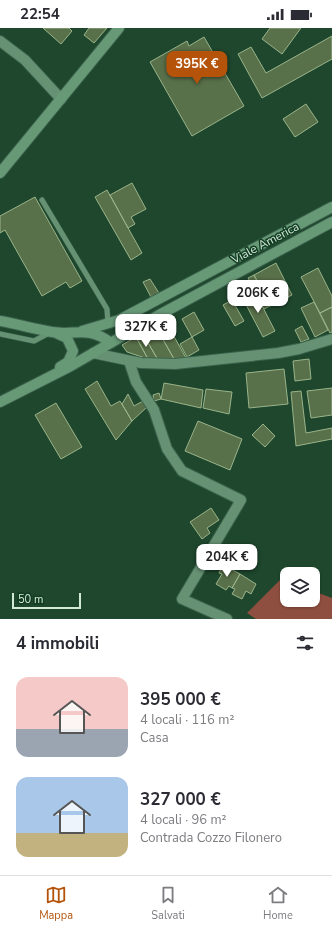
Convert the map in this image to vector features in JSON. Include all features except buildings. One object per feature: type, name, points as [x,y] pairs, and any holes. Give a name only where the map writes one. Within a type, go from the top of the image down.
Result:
[{"type":"main road","points":[[0,173],[119,28]]},
{"type":"main road","name":"Viale America","points":[[82,331],[108,324],[132,313],[332,206]]},
{"type":"main road","name":"Viale America","points":[[0,402],[94,353],[332,222]]},
{"type":"main road","points":[[0,316],[13,323]]},
{"type":"main road","points":[[0,321],[53,332],[67,338],[72,345],[72,356],[68,362],[38,382]]},
{"type":"main road","points":[[53,332],[82,331],[106,339],[111,343]]},
{"type":"street","points":[[0,41],[25,60],[61,99]]},
{"type":"street","points":[[94,353],[127,360],[158,364],[175,364],[278,353],[299,349],[332,339]]},
{"type":"street","points":[[111,343],[127,360],[136,382],[154,410],[167,449],[176,465],[182,471],[241,500],[182,599],[227,619]]},
{"type":"lane","points":[[42,200],[107,309],[108,324]]},
{"type":"lane","points":[[0,334],[34,341],[53,332]]},
{"type":"shaded area","points":[[280,580],[280,607],[320,607],[320,594],[332,598],[332,619],[256,619],[247,613]]}]
